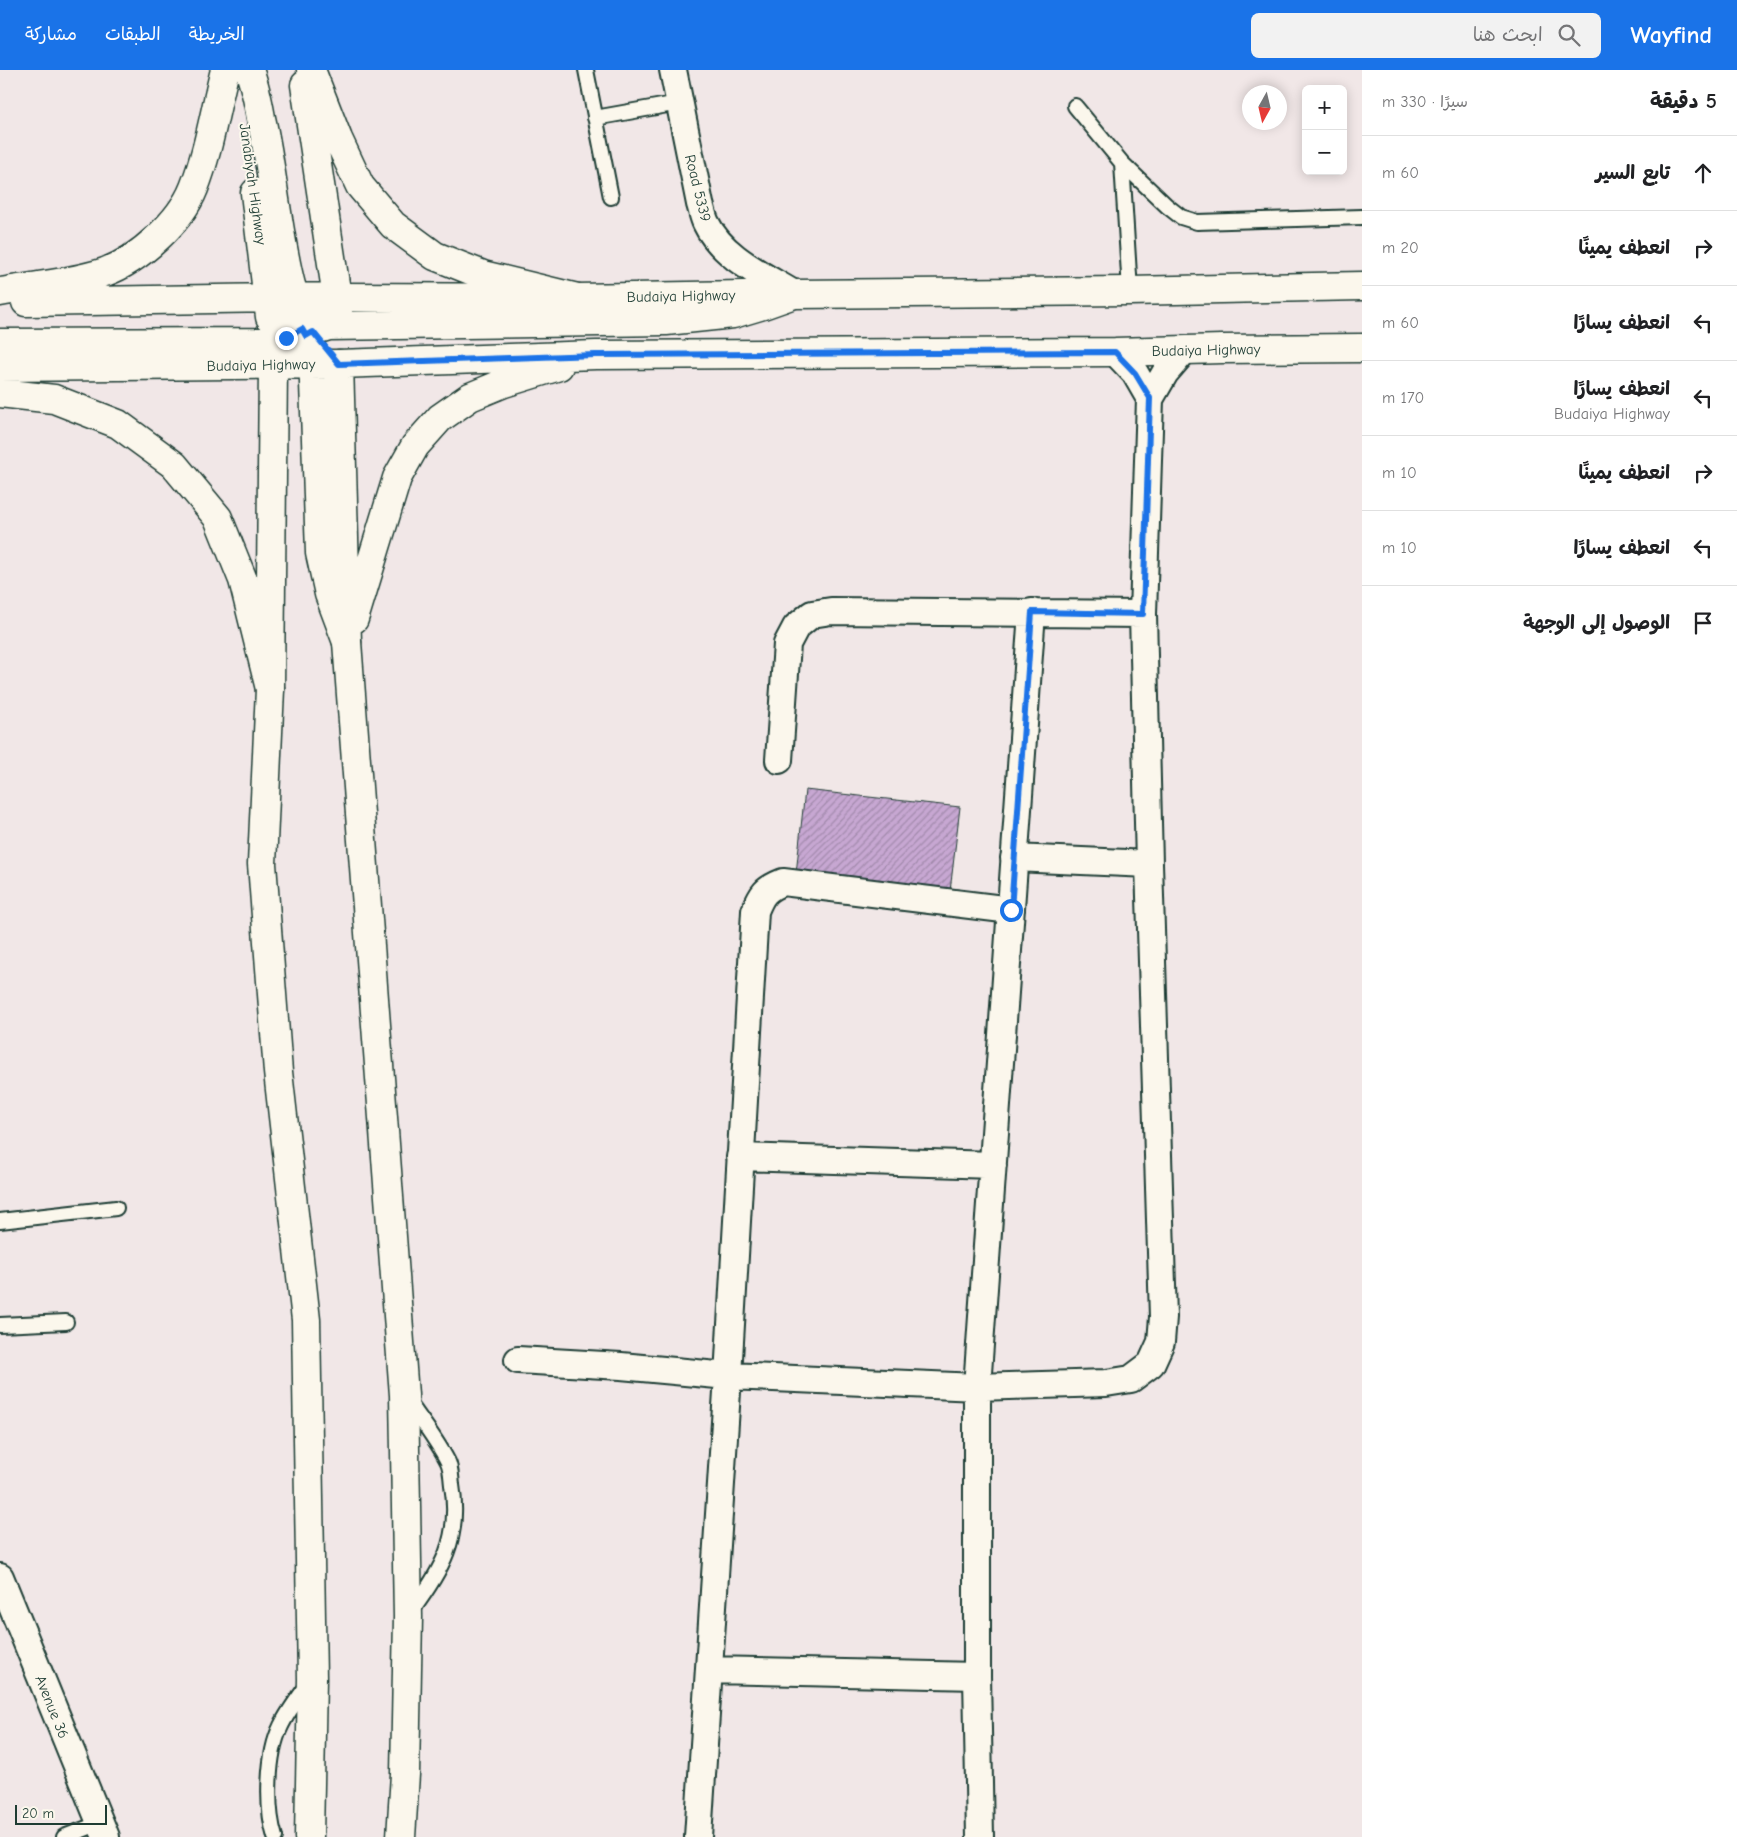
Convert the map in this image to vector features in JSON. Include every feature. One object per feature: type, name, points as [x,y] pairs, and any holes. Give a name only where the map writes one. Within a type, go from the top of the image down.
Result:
[{"type":"street","points":[[0,292],[66,281],[106,271],[142,252],[172,224],[193,190],[206,151],[226,70]]},
{"type":"street","name":"Janabiyah Highway","points":[[238,70],[282,298]]},
{"type":"street","points":[[248,70],[253,80],[266,140],[278,222],[282,298],[272,354],[270,689],[262,864],[278,1072],[306,1320],[312,1679],[309,1837]]},
{"type":"street","points":[[0,343],[272,354],[288,348],[314,329],[337,297],[303,70]]},
{"type":"street","points":[[311,70],[338,139],[360,186],[393,225],[435,256],[483,275],[578,298]]},
{"type":"street","name":"Road 5339","points":[[673,70],[700,204],[706,223],[716,239],[730,254],[794,294]]},
{"type":"street","name":"Budaiya Highway","points":[[0,302],[337,297],[578,298],[1362,286]]},
{"type":"street","points":[[314,329],[666,321],[733,314],[794,294]]},
{"type":"street","points":[[282,298],[288,311],[314,329],[327,364],[404,1395],[408,1617],[402,1837]]},
{"type":"street","name":"Budaiya Highway","points":[[0,367],[272,354],[327,364],[596,355],[1115,352],[1362,348]]},
{"type":"street","points":[[518,1360],[622,1366],[728,1376],[977,1387],[1106,1383],[1131,1380],[1151,1364],[1161,1342],[1163,1307],[1143,614],[1150,398],[1165,373],[1184,350]]},
{"type":"street","points":[[1115,352],[1135,373],[1150,398]]},
{"type":"street","points":[[347,642],[397,478],[415,446],[440,418],[470,397],[504,383],[596,355]]},
{"type":"street","points":[[0,393],[54,399],[118,424],[174,465],[218,518],[243,580],[270,689]]},
{"type":"street","points":[[779,760],[787,644],[796,627],[812,614],[831,611],[1143,614]]},
{"type":"street","points":[[980,1837],[977,1676],[977,1387],[1032,612]]},
{"type":"street","points":[[1014,858],[1149,864]]},
{"type":"street","points":[[698,1837],[728,1376],[755,911],[763,893],[783,882],[1011,910]]},
{"type":"street","points":[[740,1157],[993,1165]]},
{"type":"street","name":"Avenue 36","points":[[0,1577],[103,1830]]},
{"type":"street","points":[[709,1670],[977,1676]]},
{"type":"lane","points":[[586,70],[611,197]]},
{"type":"lane","points":[[595,118],[679,103]]},
{"type":"lane","points":[[1075,106],[1122,163],[1180,217],[1197,222],[1362,217]]},
{"type":"lane","points":[[1122,163],[1130,291]]},
{"type":"lane","points":[[0,1221],[116,1208]]},
{"type":"lane","points":[[0,1325],[66,1322]]},
{"type":"lane","points":[[404,1395],[449,1464],[456,1505],[450,1546],[432,1584],[408,1617]]},
{"type":"lane","points":[[276,1837],[271,1823],[270,1807],[272,1752],[280,1727],[312,1679]]},
{"type":"lane","points":[[64,1837],[103,1830]]},
{"type":"building","points":[[805,790],[960,807],[950,891],[796,874]]},
{"type":"route","points":[[286,338],[302,329],[306,336],[313,332],[339,364],[596,355],[1115,352],[1135,373],[1150,398],[1143,614],[1032,612],[1011,910]]}]
